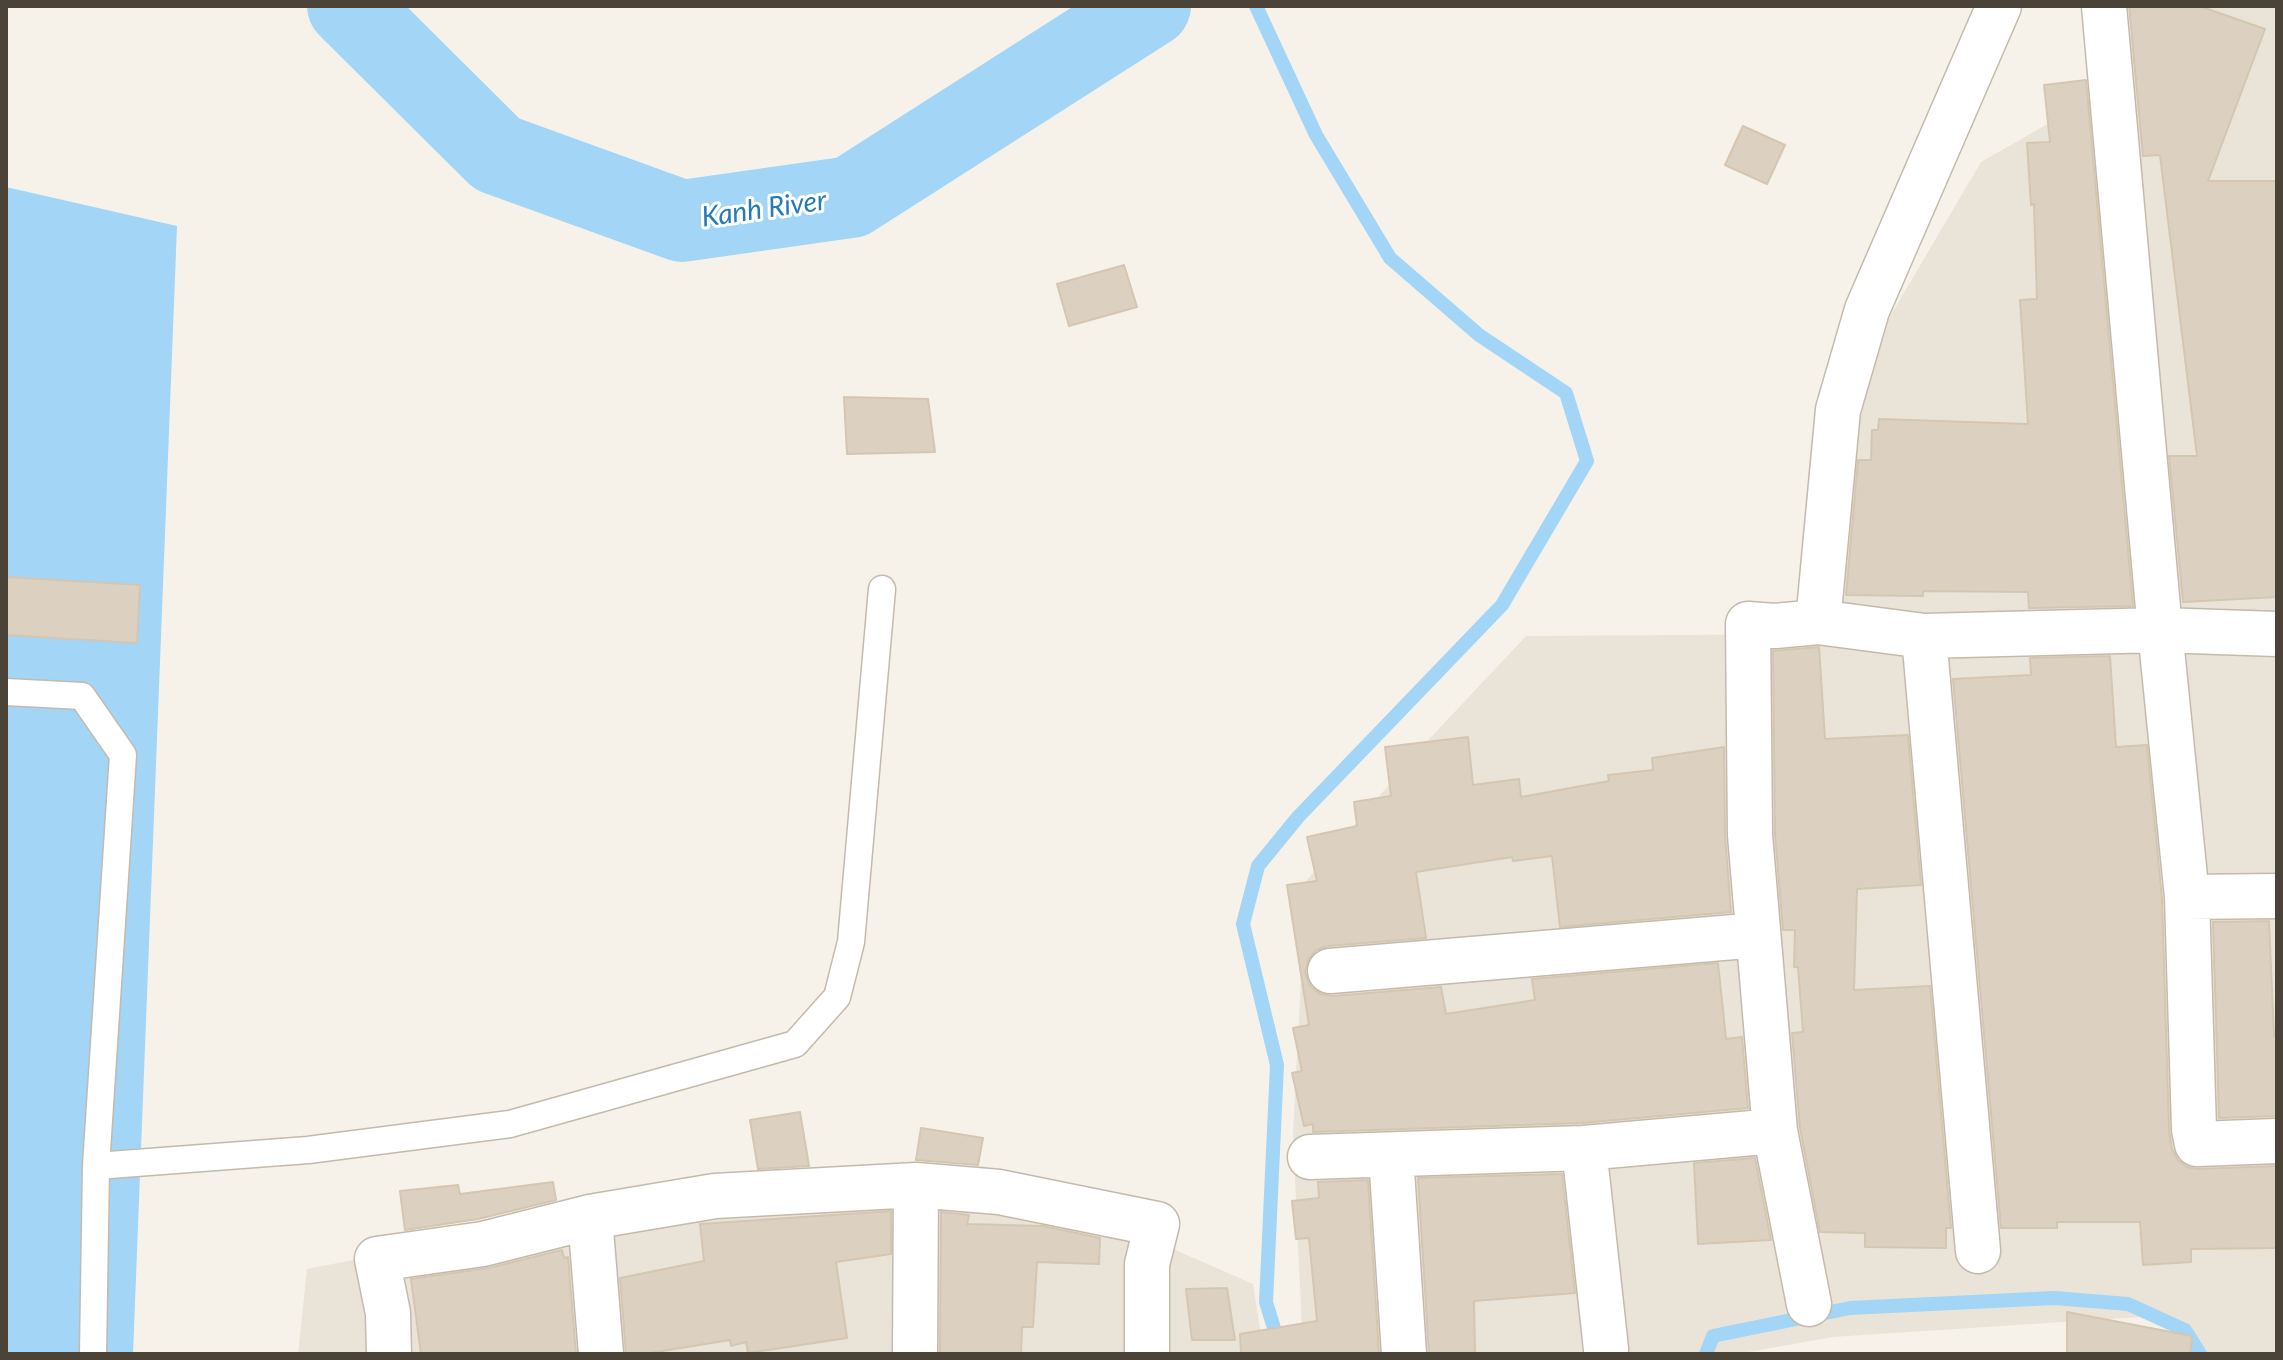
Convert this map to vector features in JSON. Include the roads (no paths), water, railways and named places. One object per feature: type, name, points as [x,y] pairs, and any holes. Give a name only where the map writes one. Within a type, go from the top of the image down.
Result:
[{"type":"street","points":[[1818,622],[1838,410],[1867,310],[1999,6]]},
{"type":"street","points":[[2104,6],[2187,897],[2194,1129],[2197,1144],[2277,1141]]},
{"type":"street","points":[[1809,1304],[1775,1131],[1750,835],[1748,624],[1775,626],[1818,622],[1924,636],[2160,630],[2277,634]]},
{"type":"street","points":[[1924,636],[1978,1251]]},
{"type":"street","points":[[2187,897],[2277,896]]},
{"type":"street","points":[[1330,971],[1758,935]]},
{"type":"street","points":[[1310,1157],[1584,1148],[1775,1131]]},
{"type":"street","points":[[1584,1148],[1606,1349]]},
{"type":"street","points":[[1391,1155],[1404,1354]]},
{"type":"street","points":[[915,1354],[916,1185]]},
{"type":"street","points":[[389,1354],[388,1313],[377,1259],[483,1244],[590,1217],[715,1196],[916,1185],[999,1192],[1157,1224],[1147,1264],[1147,1354]]},
{"type":"street","points":[[590,1217],[601,1354]]},
{"type":"lane","points":[[96,1166],[308,1150],[510,1124],[795,1044],[837,997],[851,942],[882,589]]},
{"type":"lane","points":[[6,692],[82,696],[123,755],[96,1166],[93,1354]]},
{"type":"water","points":[[6,187],[177,226],[133,1354],[6,1354]]},
{"type":"waterway","name":"Kanh River","points":[[348,6],[497,154],[682,221],[851,197],[1150,6]]},
{"type":"waterway","points":[[1256,6],[1316,135],[1390,258],[1479,335],[1566,393],[1587,461],[1502,605],[1298,817],[1258,866],[1243,924],[1277,1065],[1266,1302],[1282,1354]]},
{"type":"waterway","points":[[1706,1354],[1713,1336],[1850,1308],[2054,1298],[2128,1304],[2185,1330],[2200,1354]]}]
